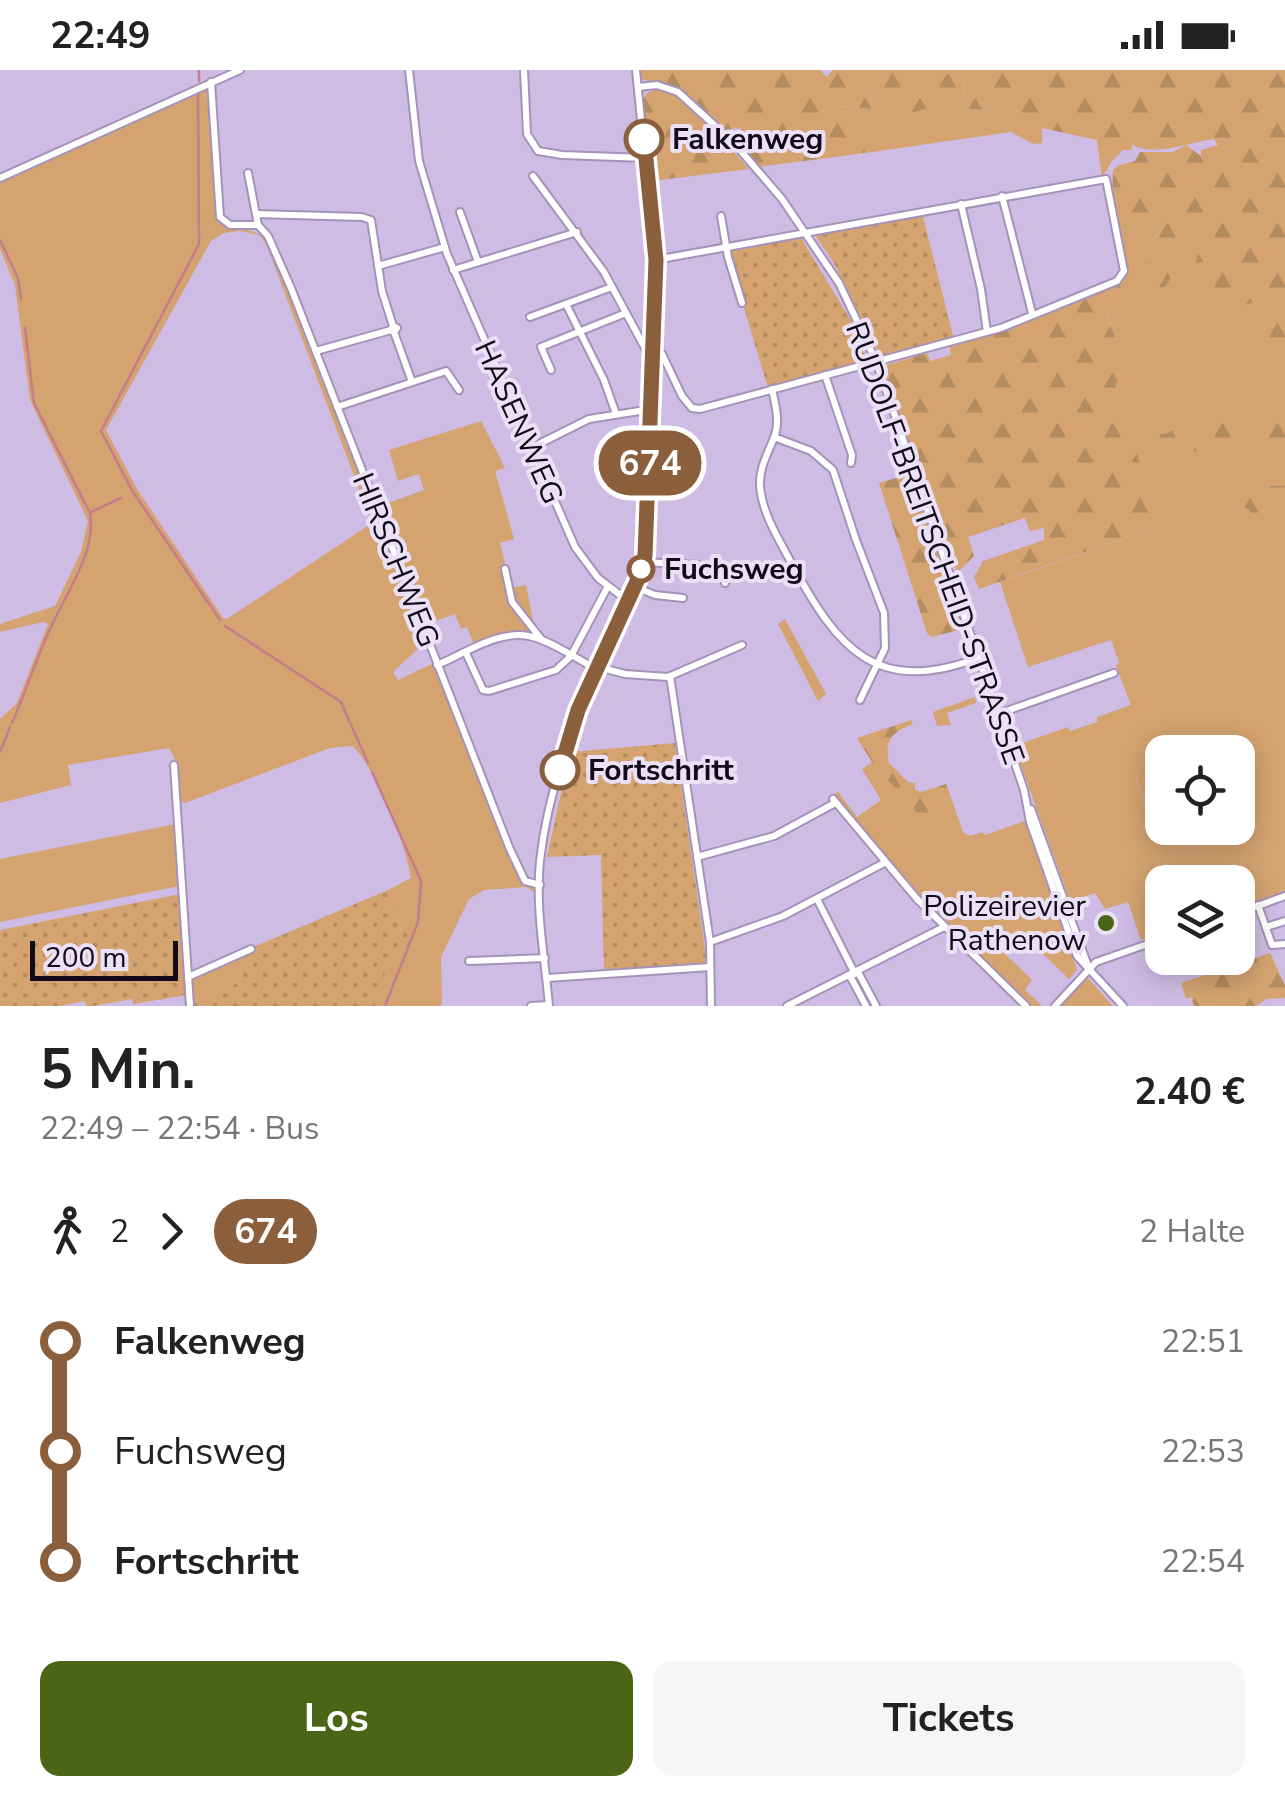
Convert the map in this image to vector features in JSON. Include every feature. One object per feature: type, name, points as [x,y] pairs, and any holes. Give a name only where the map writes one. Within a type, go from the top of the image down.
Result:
[{"type":"street","points":[[0,178],[240,70]]},
{"type":"street","name":"HASENWEG","points":[[409,70],[419,161],[453,270],[579,555],[607,588],[628,601]]},
{"type":"street","points":[[524,70],[527,134],[538,151],[646,158]]},
{"type":"street","points":[[531,1006],[548,1006],[540,885],[542,846],[564,754],[643,562],[656,260],[636,70]]},
{"type":"street","points":[[211,82],[218,212],[224,222],[258,226]]},
{"type":"street","name":"RUDOLF-BREITSCHEID-STRASSE","points":[[638,88],[658,86],[678,92],[734,143],[807,234],[839,283],[876,361],[1077,956],[1123,1006]]},
{"type":"street","name":"HIRSCHWEG","points":[[248,173],[258,226],[268,236],[283,269],[517,864],[525,881],[540,885]]},
{"type":"street","points":[[534,176],[578,232],[653,363]]},
{"type":"street","points":[[654,351],[662,354],[682,396],[696,410],[987,332],[1117,281],[1124,272],[1106,179],[656,260]]},
{"type":"street","points":[[1002,196],[1032,313]]},
{"type":"street","points":[[960,204],[981,289],[987,332]]},
{"type":"street","points":[[460,212],[478,262]]},
{"type":"street","points":[[256,214],[371,220],[382,291],[412,382]]},
{"type":"street","points":[[721,216],[742,303]]},
{"type":"street","points":[[453,270],[578,232]]},
{"type":"street","points":[[378,266],[444,248]]},
{"type":"street","points":[[530,317],[612,287]]},
{"type":"street","points":[[566,304],[604,380],[616,414]]},
{"type":"street","points":[[552,370],[542,347],[626,313]]},
{"type":"street","points":[[316,351],[393,329]]},
{"type":"street","points":[[338,407],[446,371],[459,390]]},
{"type":"street","points":[[825,375],[852,455],[850,463]]},
{"type":"street","points":[[772,389],[777,414],[774,438],[763,460],[762,502],[826,620],[847,645],[878,665],[904,672],[929,672],[978,658]]},
{"type":"street","points":[[531,448],[573,424],[652,409]]},
{"type":"street","points":[[774,438],[819,456],[838,477],[884,614],[886,639],[860,700]]},
{"type":"street","points":[[643,562],[717,566],[723,570],[725,582]]},
{"type":"street","points":[[505,569],[512,602],[542,641]]},
{"type":"street","points":[[634,587],[655,595],[683,598]]},
{"type":"street","points":[[466,653],[480,687],[489,692],[529,676],[550,674],[571,656],[607,588]]},
{"type":"street","points":[[438,665],[508,635],[531,636],[597,668],[670,676],[742,645]]},
{"type":"street","points":[[998,714],[1114,673]]},
{"type":"street","points":[[670,676],[710,942],[711,1006]]},
{"type":"street","points":[[174,765],[190,1006]]},
{"type":"street","points":[[696,857],[774,836],[834,801],[944,927],[1026,1006]]},
{"type":"street","points":[[710,942],[743,933],[817,899],[884,862]]},
{"type":"street","points":[[1255,906],[1285,896]]},
{"type":"street","points":[[817,899],[866,1006]]},
{"type":"street","points":[[1258,905],[1272,945],[1285,944]]},
{"type":"street","points":[[1266,928],[1285,921]]},
{"type":"street","points":[[788,1006],[944,927]]},
{"type":"street","points":[[1056,1006],[1088,968],[1145,944]]},
{"type":"street","points":[[188,977],[251,949]]},
{"type":"street","points":[[470,960],[545,958]]},
{"type":"street","points":[[546,978],[710,968]]},
{"type":"street","points":[[854,974],[876,1006]]},
{"type":"green space","points":[[638,70],[820,70],[827,77],[833,70],[941,70],[940,74],[960,74],[951,102],[884,120],[875,88],[869,92],[872,109],[839,106],[842,115],[862,122],[865,153],[759,167],[742,148],[740,128],[724,130],[686,93],[643,79]]},
{"type":"green space","points":[[941,70],[963,70],[964,108],[1014,113],[1011,132],[865,153],[861,122],[842,115],[838,106],[872,109],[869,92],[875,88],[884,120],[960,75],[939,74]]},
{"type":"green space","points":[[963,70],[1285,70],[1285,375],[1262,372],[1250,323],[1264,319],[1258,300],[1226,313],[1206,267],[1195,269],[1202,227],[1185,232],[1193,242],[1182,271],[1174,273],[1166,286],[1158,289],[1131,267],[1148,261],[1146,252],[1158,234],[1156,225],[1117,233],[1113,170],[1135,161],[1140,152],[1173,152],[1186,145],[1201,156],[1201,150],[1218,145],[1214,139],[1150,150],[1132,144],[1132,150],[1123,150],[1102,178],[1097,140],[1042,128],[1042,143],[1033,144],[1011,132],[1013,113],[964,108]]},
{"type":"green space","points":[[205,88],[210,96],[218,219],[258,234],[270,244],[428,645],[423,644],[393,672],[398,680],[434,663],[517,872],[525,885],[535,889],[536,893],[526,887],[484,890],[469,899],[441,957],[442,1005],[375,1006],[400,923],[388,890],[411,878],[389,808],[370,770],[352,746],[330,748],[185,803],[178,800],[177,763],[169,748],[68,765],[71,785],[0,803],[0,719],[17,703],[48,624],[0,632],[0,624],[55,606],[81,552],[88,521],[30,400],[15,285],[0,249],[0,181]],"holes":[[[224,233],[259,235],[266,244],[371,520],[227,619],[137,489],[106,430],[211,241]]]},
{"type":"green space","points":[[658,89],[694,111],[749,169],[652,181],[642,101],[647,93]]},
{"type":"green space","points":[[922,213],[954,339],[881,357],[834,263],[815,235]]},
{"type":"green space","points":[[1156,225],[1158,233],[1146,252],[1148,261],[1132,267],[1166,286],[1174,273],[1184,232],[1202,227],[1206,267],[1258,300],[1264,319],[1251,323],[1262,372],[1285,375],[1285,414],[1279,409],[1263,465],[1285,459],[1285,486],[1258,485],[1256,496],[1224,501],[1248,509],[1262,526],[1285,517],[1285,892],[1255,902],[1255,865],[1145,865],[1145,939],[1141,940],[1128,902],[1105,909],[1095,893],[1070,901],[1014,746],[1068,727],[1070,731],[1097,722],[1097,717],[1131,705],[1111,640],[1028,667],[1000,582],[1160,526],[1114,383],[1144,370],[1123,359],[1105,309],[1126,272],[1117,233]],"holes":[[[1225,406],[1165,460],[1143,432],[1164,434]]]},
{"type":"green space","points":[[801,238],[850,319],[866,357],[864,361],[768,388],[727,251]]},
{"type":"green space","points":[[1126,278],[1148,293],[1105,310],[1123,359],[1145,370],[1115,384],[1160,526],[979,589],[974,577],[983,561],[1044,540],[1044,528],[1030,531],[1025,518],[968,537],[974,556],[959,571],[951,565],[883,366],[927,353],[930,361],[951,355],[949,345],[997,332]]},
{"type":"green space","points":[[1225,405],[1235,438],[1205,454],[1189,449],[1165,460],[1142,431],[1164,434]]},
{"type":"green space","points":[[1280,409],[1285,414],[1285,459],[1263,465],[1256,421]]},
{"type":"green space","points":[[481,421],[505,468],[495,471],[514,539],[500,543],[511,588],[526,585],[536,634],[514,632],[474,645],[467,627],[461,629],[455,614],[425,625],[377,507],[424,490],[419,474],[398,481],[389,450]]},
{"type":"green space","points":[[910,474],[963,629],[931,637],[879,483]]},
{"type":"green space","points":[[1257,485],[1285,486],[1285,517],[1262,526],[1248,509],[1223,501],[1234,491],[1256,496]]},
{"type":"green space","points":[[785,619],[826,694],[818,701],[778,624]]},
{"type":"green space","points":[[975,697],[976,703],[947,713],[951,725],[937,726],[933,712]]},
{"type":"green space","points":[[911,720],[913,724],[891,738],[889,763],[921,792],[946,784],[952,800],[936,805],[925,822],[872,762],[857,738]]},
{"type":"green space","points":[[675,743],[707,963],[604,972],[601,855],[547,857],[570,752]]},
{"type":"green space","points":[[872,762],[925,821],[936,805],[952,800],[963,832],[970,836],[1025,821],[1077,970],[1069,979],[1018,930],[999,948],[1032,980],[1025,990],[1042,1006],[1031,1006],[920,897],[836,799],[834,794],[838,792],[857,817],[881,800],[862,769]]},
{"type":"green space","points":[[1145,772],[1145,804],[1136,776]]},
{"type":"green space","points":[[176,824],[179,886],[0,922],[0,859]]},
{"type":"green space","points":[[1158,845],[1190,845],[1191,849],[1163,860]]},
{"type":"green space","points":[[388,890],[408,938],[404,953],[390,957],[375,1006],[192,1006],[245,980],[236,957],[251,948]]},
{"type":"green space","points":[[180,894],[187,995],[133,1004],[132,999],[93,1006],[84,1001],[60,1006],[0,1006],[0,930]]},
{"type":"green space","points":[[1270,953],[1285,985],[1285,998],[1267,999],[1256,1006],[1194,1006],[1191,997],[1186,999],[1181,983],[1205,975],[1255,975],[1255,958]]},
{"type":"green space","points":[[236,957],[246,980],[192,1003],[190,977]]},
{"type":"green space","points":[[1087,977],[1113,1006],[1061,1006]]},
{"type":"waterway","points":[[199,70],[199,81]]},
{"type":"waterway","points":[[198,94],[199,244],[101,431],[133,492],[220,620]]},
{"type":"waterway","points":[[0,240],[18,278],[21,299]]},
{"type":"waterway","points":[[12,723],[47,636],[77,576],[91,529],[90,513],[34,403],[25,328]]},
{"type":"waterway","points":[[91,512],[121,498]]},
{"type":"waterway","points":[[225,626],[341,702],[368,763]]},
{"type":"waterway","points":[[0,752],[10,727]]},
{"type":"waterway","points":[[372,772],[421,881],[418,922],[385,1006]]},
{"type":"bus line","name":"674","points":[[560,770],[576,717],[645,556],[656,260],[644,139]]},
{"type":"place","name":"Falkenweg","points":[[644,139]]},
{"type":"place","name":"Fuchsweg","points":[[641,569]]},
{"type":"place","name":"Fortschritt","points":[[560,770]]},
{"type":"place","name":"Polizeirevier Rathenow","points":[[1106,923]]}]
